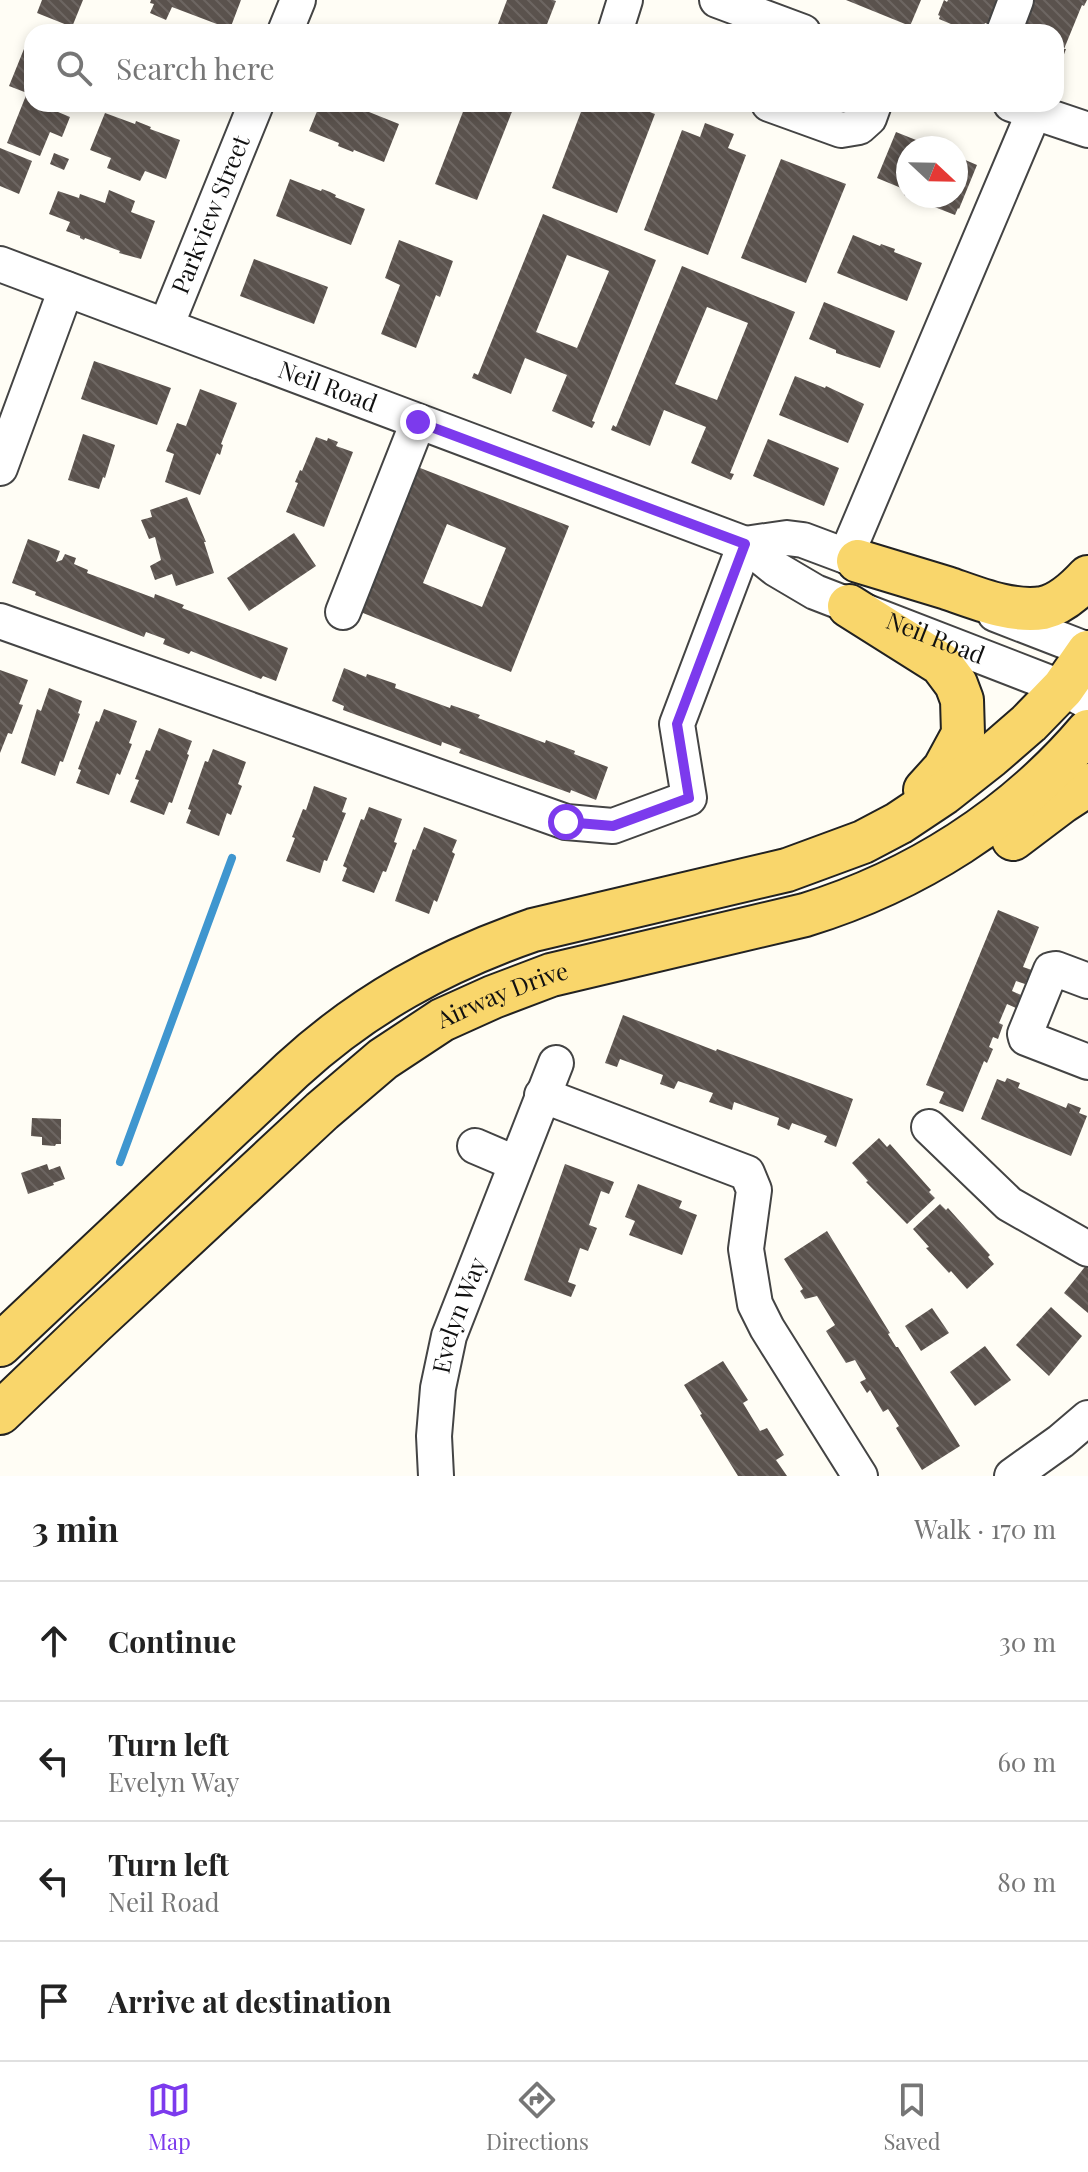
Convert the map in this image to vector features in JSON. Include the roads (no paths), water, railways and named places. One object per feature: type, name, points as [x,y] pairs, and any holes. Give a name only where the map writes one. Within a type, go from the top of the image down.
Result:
[{"type":"main road","points":[[852,558],[970,596],[1024,608],[1055,604],[1088,577]]},
{"type":"main road","points":[[849,606],[941,664],[956,684],[964,718],[963,734],[944,769],[922,794],[863,842]]},
{"type":"main road","name":"Airway Drive","points":[[0,1345],[321,1043],[403,987],[468,955],[533,930],[787,870],[863,842],[944,793],[1029,723],[1081,673]]},
{"type":"main road","name":"Airway Drive","points":[[0,1413],[322,1111],[383,1059],[442,1020],[551,975],[840,905],[910,874],[980,830],[1011,806],[1053,769],[1088,731]]},
{"type":"main road","points":[[757,927],[872,915],[904,905],[939,888],[1000,849],[1088,785]]},
{"type":"street","points":[[288,24],[298,0]]},
{"type":"street","points":[[618,24],[625,0]]},
{"type":"street","points":[[717,0],[782,24]]},
{"type":"street","points":[[1007,24],[1016,0]]},
{"type":"street","name":"Parkview Street","points":[[166,326],[253,112]]},
{"type":"street","points":[[791,112],[841,130],[859,127],[871,112]]},
{"type":"street","points":[[852,558],[1021,112]]},
{"type":"street","points":[[1035,112],[1088,130]]},
{"type":"street","name":"Neil Road","points":[[0,264],[745,544],[776,569],[815,592],[849,606],[1081,673]]},
{"type":"street","points":[[0,468],[66,289]]},
{"type":"street","points":[[343,612],[418,422]]},
{"type":"street","name":"Neil Road","points":[[745,544],[787,538],[803,540],[852,558],[1081,673]]},
{"type":"street","points":[[0,621],[566,822],[613,826],[689,798],[677,724],[745,544]]},
{"type":"street","points":[[1088,981],[1051,970],[1025,1034],[1026,1038],[1088,1062]]},
{"type":"street","name":"Evelyn Way","points":[[436,1476],[434,1436],[438,1388],[449,1336],[556,1063]]},
{"type":"street","points":[[542,1095],[747,1173],[754,1190],[746,1249],[755,1304],[860,1476]]},
{"type":"street","points":[[929,1127],[1009,1204],[1088,1249]]},
{"type":"street","points":[[475,1146],[515,1163]]},
{"type":"street","points":[[1012,1476],[1088,1418]]},
{"type":"waterway","points":[[120,1162],[232,858]]}]
